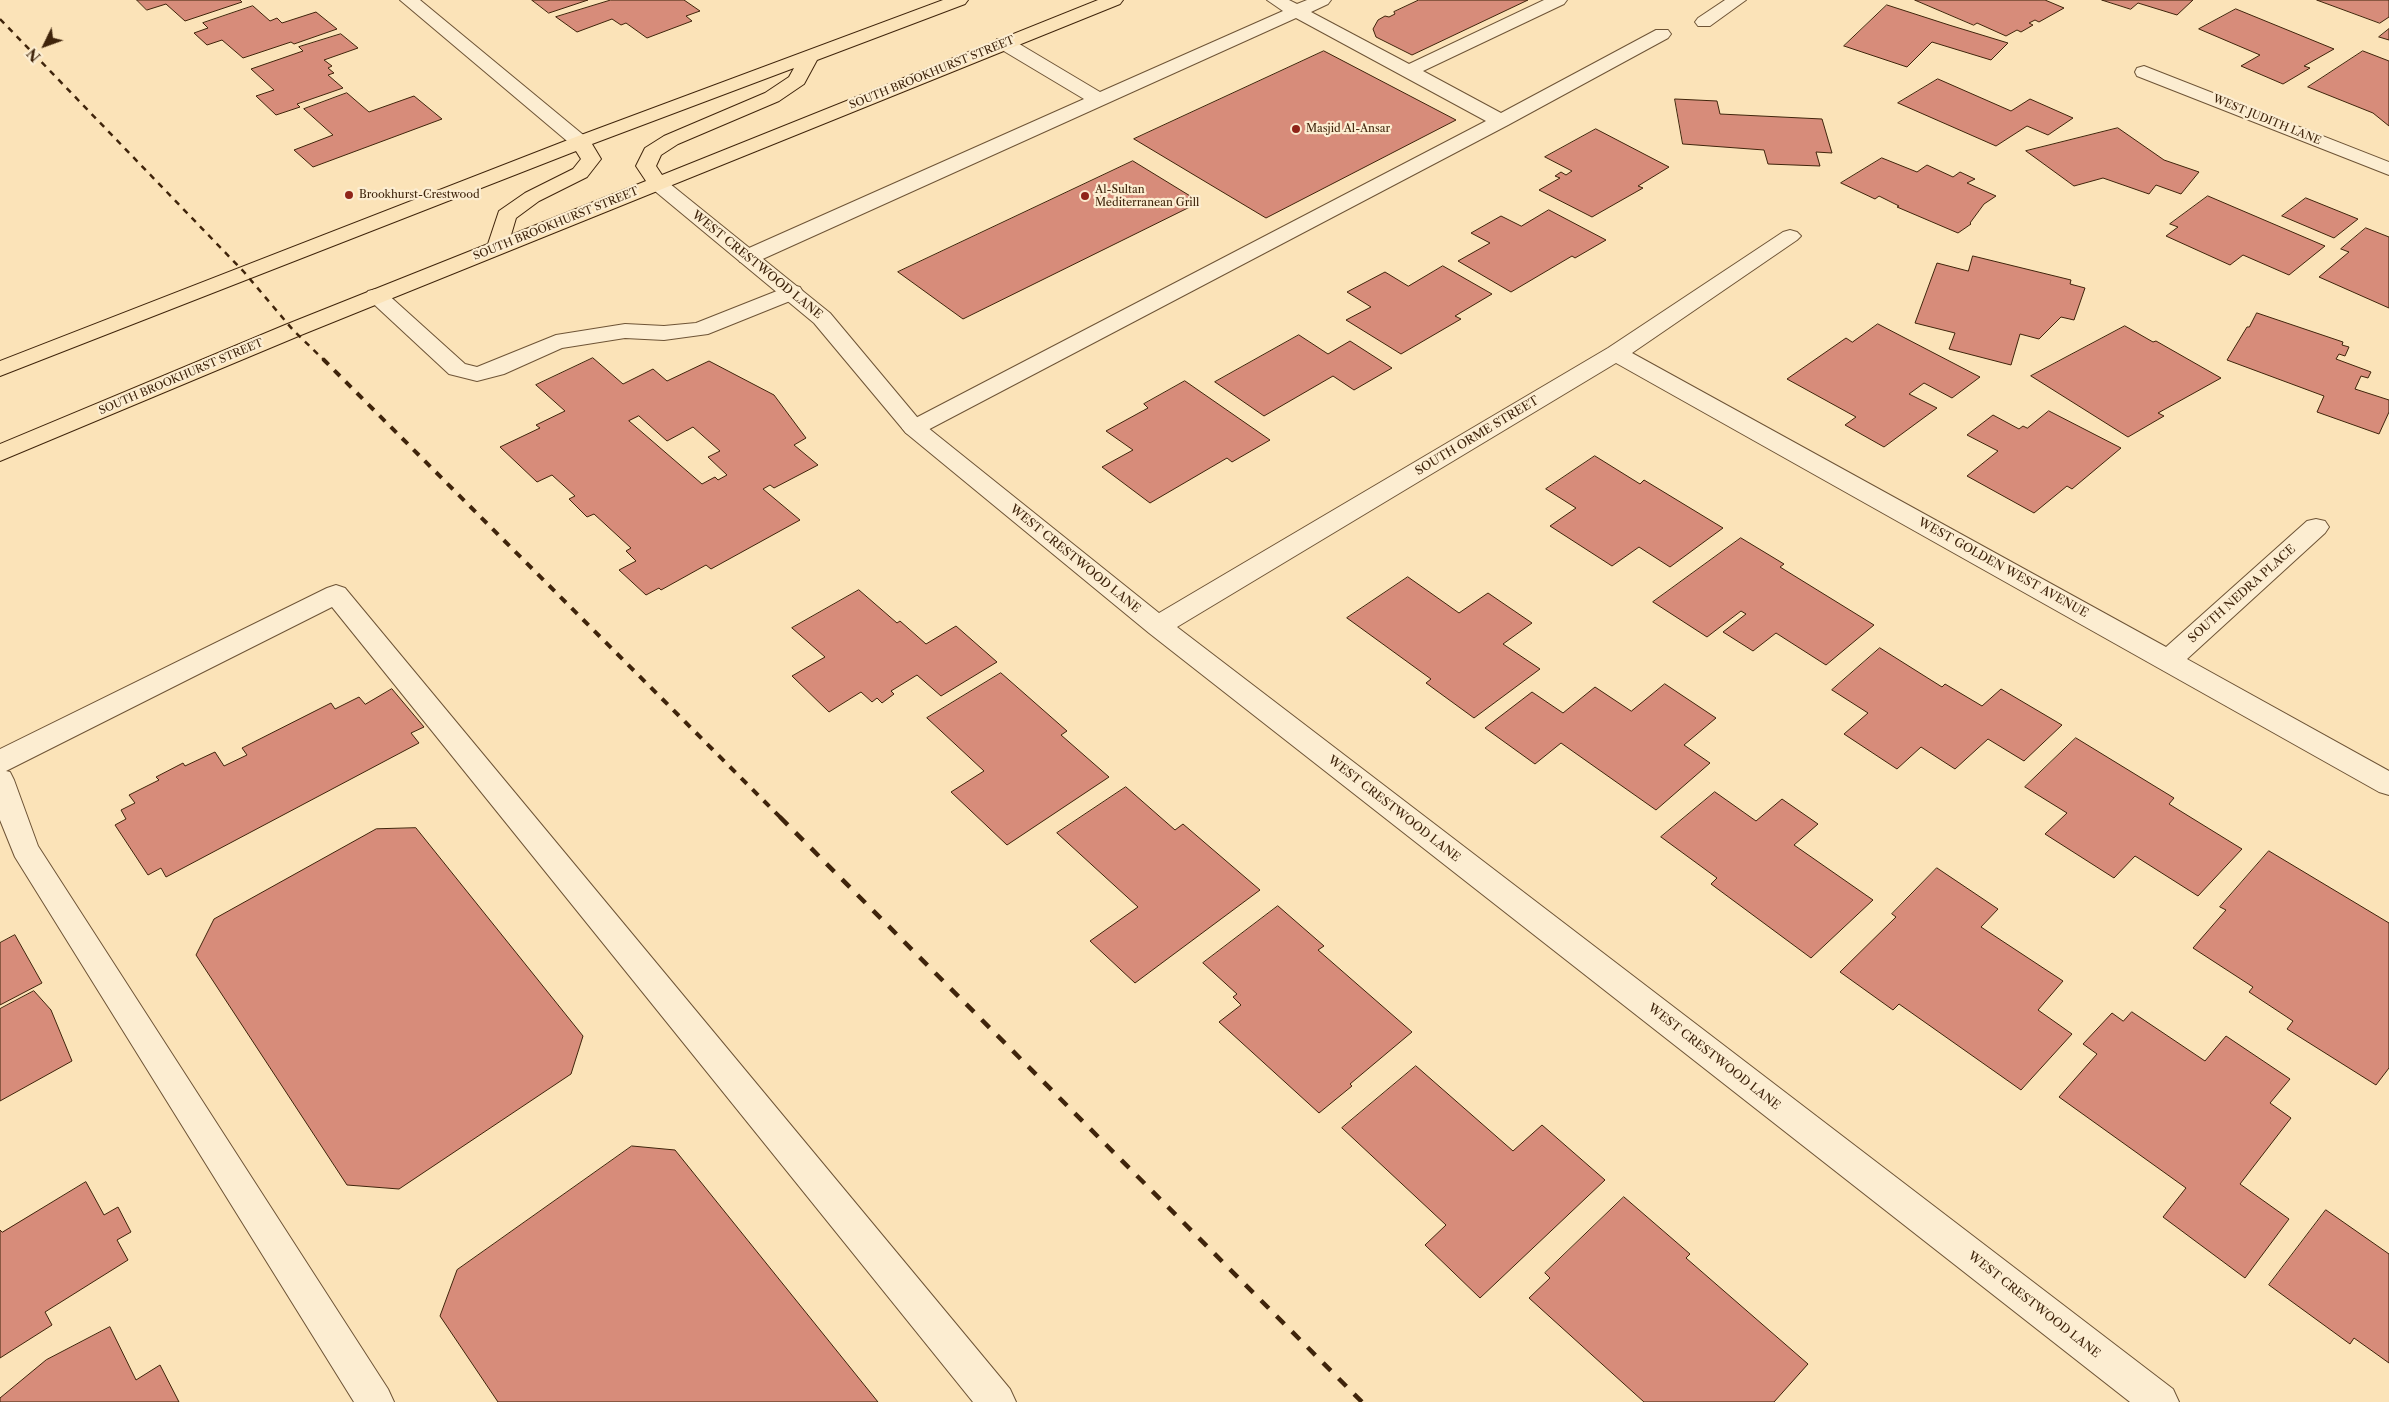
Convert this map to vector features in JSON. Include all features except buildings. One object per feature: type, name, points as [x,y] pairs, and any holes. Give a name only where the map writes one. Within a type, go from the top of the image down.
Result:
[{"type":"main road","points":[[0,369],[580,142],[959,0]]},
{"type":"main road","name":"SOUTH BROOKHURST STREET","points":[[0,453],[376,296],[1114,0]]},
{"type":"main road","points":[[657,183],[646,166],[652,152],[671,140],[772,96],[797,80],[809,57]]},
{"type":"main road","points":[[497,249],[506,215],[532,197],[580,172],[591,159],[580,142]]},
{"type":"street","points":[[409,0],[580,142]]},
{"type":"street","points":[[1276,0],[1501,121]]},
{"type":"street","points":[[748,257],[1322,0]]},
{"type":"street","points":[[1409,71],[1558,0]]},
{"type":"street","points":[[1704,22],[1737,0]]},
{"type":"street","points":[[914,428],[1501,121],[1662,34]]},
{"type":"street","points":[[1004,44],[1098,100]]},
{"type":"street","name":"WEST JUDITH LANE","points":[[2144,72],[2389,169]]},
{"type":"street","name":"WEST CRESTWOOD LANE","points":[[657,183],[822,318],[914,428],[1158,626],[2160,1402]]},
{"type":"street","name":"SOUTH ORME STREET","points":[[1158,626],[1616,353],[1790,236]]},
{"type":"street","points":[[376,296],[457,369],[477,374],[496,369],[556,342],[625,331],[664,333],[700,329],[792,292]]},
{"type":"street","name":"WEST GOLDEN WEST AVENUE","points":[[1616,353],[2389,784]]},
{"type":"street","name":"SOUTH NEDRA PLACE","points":[[2168,660],[2316,527]]},
{"type":"street","points":[[0,762],[336,594],[997,1402]]},
{"type":"street","points":[[0,780],[25,849],[375,1402]]},
{"type":"railway","points":[[0,19],[244,272],[293,330],[324,360]]},
{"type":"railway","points":[[324,360],[781,818]]},
{"type":"railway","points":[[780,817],[1362,1402]]},
{"type":"place","name":"Masjid Al-Ansar","points":[[1296,129]]},
{"type":"place","name":"Brookhurst-Crestwood","points":[[349,195]]},
{"type":"place","name":"Al-Sultan Mediterranean Grill","points":[[1085,196]]}]
